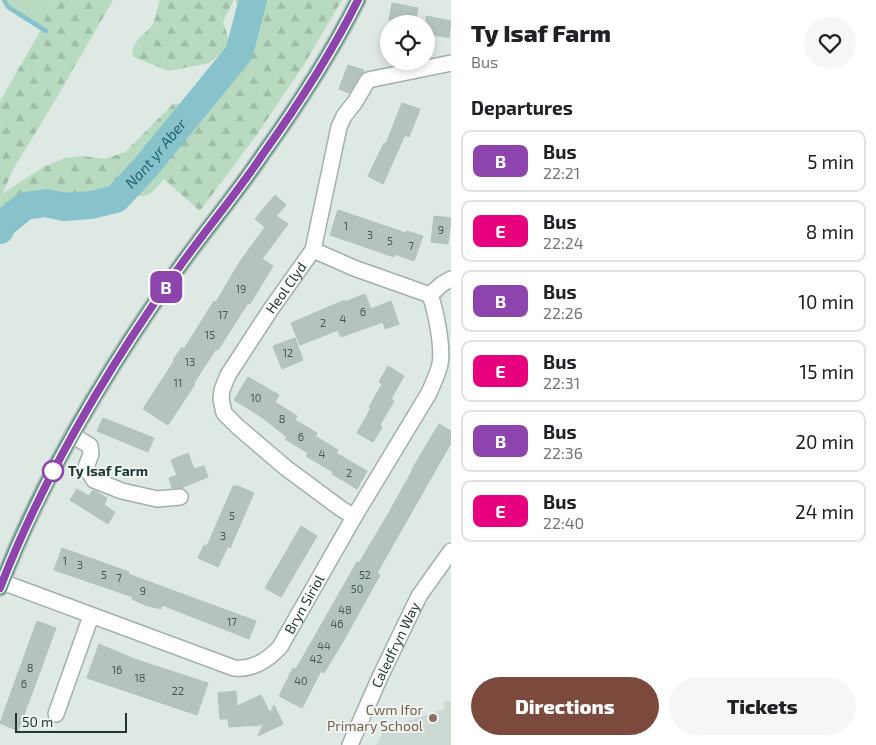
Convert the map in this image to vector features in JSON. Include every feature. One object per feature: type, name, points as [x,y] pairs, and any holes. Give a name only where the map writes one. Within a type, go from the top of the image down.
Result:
[{"type":"main road","points":[[1,585],[37,504],[72,435],[105,379],[173,276],[262,156],[301,98],[358,0]]},
{"type":"street","name":"Heol Clyd","points":[[354,517],[286,468],[228,419],[222,406],[222,390],[228,375],[313,250],[339,127],[344,116],[356,102],[368,80],[451,63]]},
{"type":"street","points":[[313,250],[354,268],[430,295],[451,279]]},
{"type":"street","name":"Bryn Siriol","points":[[1,585],[234,668],[251,667],[271,656],[280,647],[354,517],[429,393],[438,372],[440,361],[435,309],[430,295]]},
{"type":"street","points":[[72,435],[90,446],[91,454],[86,467],[94,480],[122,490],[158,499],[180,496]]},
{"type":"street","name":"Caledfryn Way","points":[[350,745],[380,677],[420,596],[451,551]]},
{"type":"street","points":[[56,714],[92,616]]},
{"type":"shaded area","name":"Cwm Ifor Primary School","points":[[444,701],[451,701],[451,745],[376,745],[386,728],[444,709]]},
{"type":"green space","points":[[4,0],[49,0],[42,28],[8,7]]},
{"type":"green space","points":[[49,0],[113,0],[15,166],[2,194],[43,167],[65,158],[82,156],[105,159],[125,152],[173,104],[200,101],[239,53],[246,27],[235,0],[342,0],[303,66],[258,133],[200,211],[164,179],[154,190],[142,196],[123,192],[116,199],[91,205],[64,207],[46,203],[25,206],[3,224],[0,230],[0,101],[42,28]]},
{"type":"green space","points":[[160,0],[234,0],[223,22],[231,46],[209,63],[169,71],[133,57],[133,47],[153,24]]},
{"type":"building","points":[[392,3],[418,8],[417,15],[390,15]]},
{"type":"building","points":[[435,18],[451,21],[449,38],[435,35]]},
{"type":"building","points":[[348,65],[364,70],[349,93],[339,89]]},
{"type":"building","points":[[402,103],[420,109],[409,137],[405,135],[383,184],[368,176],[384,143],[386,144]]},
{"type":"building","points":[[275,195],[286,205],[276,216],[288,224],[262,259],[273,266],[250,304],[248,303],[218,350],[216,349],[168,425],[143,409],[173,360],[182,347],[184,349],[214,301],[216,302],[239,263],[265,227],[255,219]]},
{"type":"building","points":[[338,210],[406,233],[407,231],[423,236],[414,261],[395,254],[394,257],[330,235]]},
{"type":"building","points":[[434,216],[451,218],[448,244],[431,242]]},
{"type":"building","points":[[365,294],[371,309],[391,301],[399,324],[385,329],[383,322],[341,337],[338,330],[300,345],[291,323],[345,300],[345,302]]},
{"type":"building","points":[[295,338],[303,360],[282,369],[273,346]]},
{"type":"building","points":[[388,366],[404,376],[391,399],[394,401],[380,425],[382,427],[373,442],[357,433],[371,408],[369,407],[382,384],[379,382]]},
{"type":"building","points":[[248,377],[279,395],[275,402],[297,416],[295,420],[317,433],[315,436],[338,450],[336,453],[367,471],[357,489],[306,456],[308,453],[285,439],[287,437],[260,416],[234,400]]},
{"type":"building","points":[[103,418],[154,438],[148,452],[97,431]]},
{"type":"building","points":[[439,424],[451,431],[451,443],[377,573],[380,575],[345,638],[324,673],[321,671],[302,708],[279,696],[293,668],[296,669]]},
{"type":"building","points":[[188,453],[194,469],[204,466],[208,477],[181,488],[172,488],[169,478],[177,475],[171,460]]},
{"type":"building","points":[[233,486],[238,486],[254,493],[230,548],[228,546],[218,567],[198,558],[204,545],[207,546]]},
{"type":"building","points":[[77,489],[89,496],[93,490],[107,498],[104,505],[115,512],[108,524],[70,500]]},
{"type":"building","points":[[301,526],[317,536],[281,597],[265,588]]},
{"type":"building","points":[[62,548],[256,621],[249,639],[162,605],[161,609],[145,605],[132,599],[133,597],[54,570]]},
{"type":"building","points":[[37,621],[56,628],[18,731],[0,723]]},
{"type":"building","points":[[99,644],[137,660],[208,683],[197,715],[87,678]]},
{"type":"building","points":[[236,691],[237,706],[261,695],[270,713],[274,705],[283,724],[258,736],[264,723],[260,725],[229,727],[228,719],[220,719],[218,693]]},
{"type":"waterway","points":[[4,0],[8,7],[46,31]]},
{"type":"waterway","name":"Nant yr Aber","points":[[0,230],[3,224],[25,206],[46,203],[64,207],[91,205],[116,199],[145,168],[239,53],[253,0]]},
{"type":"bus line","name":"B","points":[[0,588],[20,540],[54,470],[105,379],[173,276],[262,156],[306,90],[358,0]]},
{"type":"place","name":"Ty Isaf Farm","points":[[53,471]]},
{"type":"place","name":"Cwm Ifor Primary School","points":[[433,718]]}]
